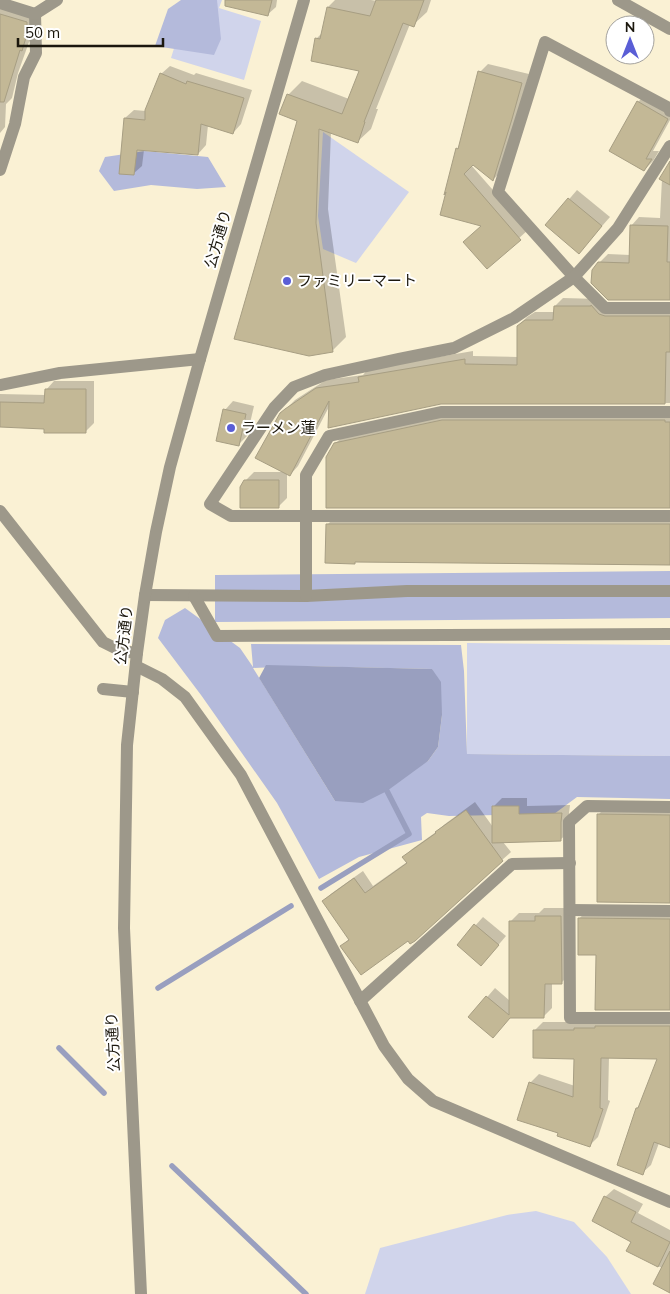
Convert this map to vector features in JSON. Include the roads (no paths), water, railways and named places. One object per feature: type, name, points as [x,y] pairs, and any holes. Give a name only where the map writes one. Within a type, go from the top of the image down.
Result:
[{"type":"street","points":[[0,3],[35,14],[57,0]]},
{"type":"street","name":"公方通り","points":[[141,1294],[124,928],[127,745],[136,660],[156,532],[170,467],[304,0]]},
{"type":"street","points":[[618,0],[670,29]]},
{"type":"street","points":[[0,170],[15,124],[24,77],[36,53],[35,14]]},
{"type":"street","points":[[670,111],[668,108],[546,42],[498,192],[574,277],[605,308],[670,308]]},
{"type":"street","points":[[670,146],[618,228],[574,277],[514,318],[454,348],[325,375],[294,388],[274,408],[210,504],[231,516],[670,516]]},
{"type":"street","points":[[0,384],[60,373],[200,359]]},
{"type":"street","points":[[306,596],[306,475],[329,436],[441,412],[670,412]]},
{"type":"street","points":[[0,511],[103,642],[136,660],[185,697],[241,775],[384,1046],[408,1079],[433,1101],[670,1202]]},
{"type":"street","points":[[145,595],[306,596],[407,592],[670,591]]},
{"type":"street","points":[[194,596],[217,636],[670,634]]},
{"type":"street","points":[[103,689],[133,692]]},
{"type":"street","points":[[670,807],[587,806],[569,822],[570,1018],[670,1018]]},
{"type":"street","points":[[360,1001],[512,864],[570,863]]},
{"type":"street","points":[[570,910],[670,911]]},
{"type":"waterway","points":[[321,888],[409,834],[387,791]]},
{"type":"waterway","points":[[158,988],[291,906]]},
{"type":"waterway","points":[[59,1048],[104,1093]]},
{"type":"waterway","points":[[172,1166],[306,1294]]},
{"type":"place","name":"ファミリーマート","points":[[287,281]]},
{"type":"place","name":"ラーメン蓮","points":[[231,428]]}]
